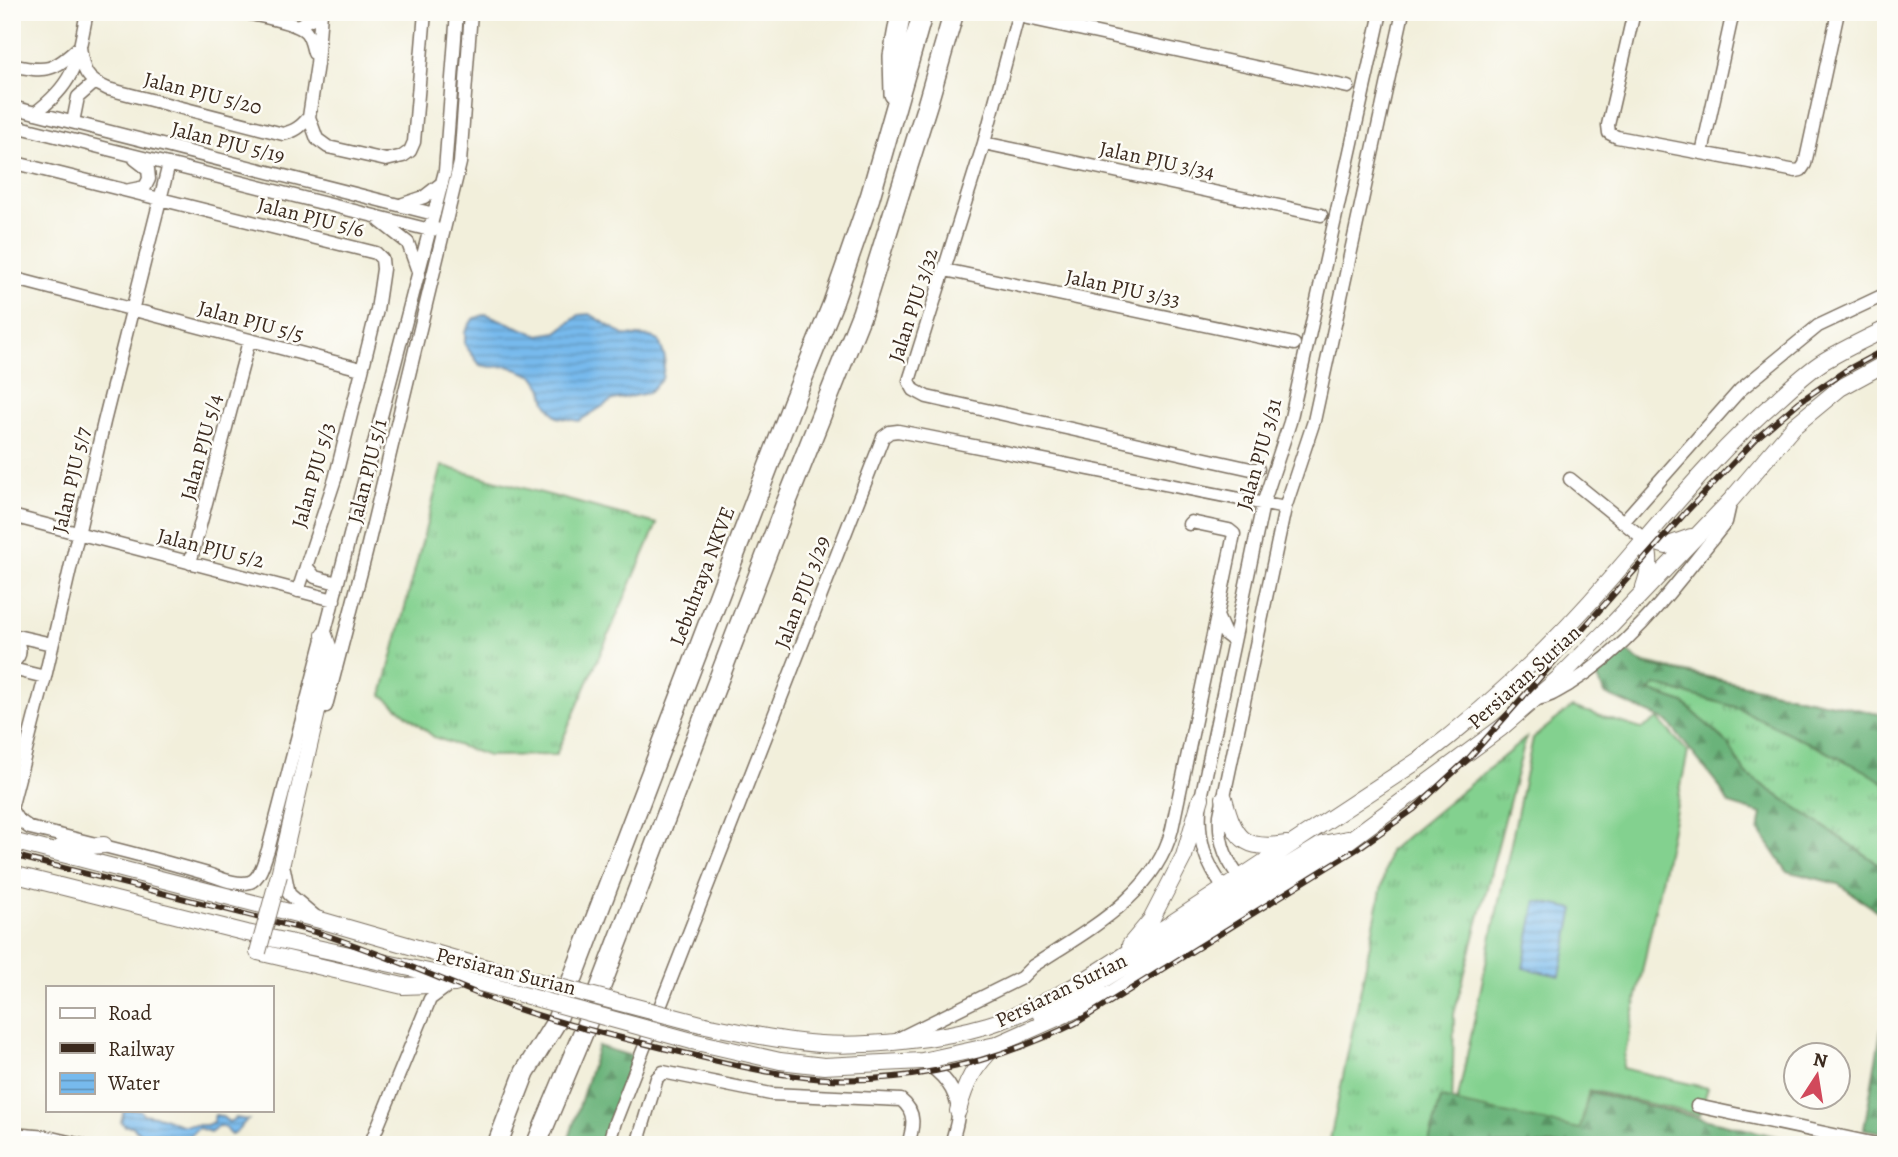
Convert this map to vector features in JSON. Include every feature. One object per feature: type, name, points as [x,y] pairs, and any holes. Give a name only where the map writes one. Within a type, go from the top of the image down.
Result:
[{"type":"highway","points":[[894,116],[893,56],[901,12]]},
{"type":"highway","name":"Lebuhraya NKVE","points":[[497,1145],[525,1072],[556,1022],[793,402],[834,303],[870,197],[923,12]]},
{"type":"highway","points":[[536,1145],[583,1032],[862,313],[925,115],[954,12]]},
{"type":"main road","name":"Persiaran Surian","points":[[1244,884],[1293,843],[1419,760],[1499,697],[1611,579],[1718,456],[1761,413],[1824,361],[1886,329]]},
{"type":"main road","name":"Persiaran Surian","points":[[12,874],[247,933],[476,983],[692,1041],[779,1061],[824,1066],[930,1059],[996,1045],[1111,994],[1294,877],[1448,770],[1536,699],[1731,500],[1794,426],[1840,387],[1886,363]]},
{"type":"main road","points":[[1644,539],[1666,546],[1680,543],[1703,529]]},
{"type":"main road","points":[[1642,593],[1650,564],[1644,539]]},
{"type":"main road","points":[[324,635],[330,652],[327,669],[258,952],[403,986],[476,983]]},
{"type":"main road","points":[[1120,957],[1151,920],[1171,884],[1184,856],[1201,798]]},
{"type":"main road","points":[[1224,798],[1231,824],[1249,844],[1264,848],[1293,843]]},
{"type":"main road","points":[[930,1059],[958,1044],[1023,1024],[1067,1002],[1244,884],[1323,844],[1350,839]]},
{"type":"main road","points":[[12,841],[44,849],[104,845]]},
{"type":"main road","name":"Persiaran Surian","points":[[44,849],[320,919],[483,967],[701,1024],[773,1039],[821,1044],[859,1044],[935,1036],[985,1026],[1017,1016],[1228,894]]},
{"type":"main road","points":[[958,1111],[969,1076],[996,1045]]},
{"type":"street","points":[[36,113],[67,83],[80,47],[87,12]]},
{"type":"street","points":[[241,12],[297,26],[306,32],[317,64]]},
{"type":"street","points":[[297,26],[319,12]]},
{"type":"street","points":[[319,12],[317,64],[309,117],[317,139],[328,147],[386,160],[410,151],[414,142],[425,12]]},
{"type":"street","name":"Jalan PJU 5/1","points":[[263,864],[442,183],[448,154],[457,12]]},
{"type":"street","name":"Jalan PJU 5/1","points":[[283,873],[360,579],[447,226],[462,149],[471,12]]},
{"type":"street","name":"Jalan PJU 3/31","points":[[1228,894],[1211,869],[1203,849],[1199,830],[1201,798],[1263,504],[1290,422],[1381,12]]},
{"type":"street","name":"Jalan PJU 3/31","points":[[1244,884],[1225,857],[1221,845],[1220,815],[1285,508],[1314,421],[1403,12]]},
{"type":"street","points":[[1634,12],[1608,125],[1609,133],[1617,137],[1796,171],[1801,170],[1805,164],[1838,12]]},
{"type":"street","points":[[1702,153],[1733,12]]},
{"type":"street","points":[[1019,14],[1348,87]]},
{"type":"street","name":"Jalan PJU 3/32","points":[[1019,14],[984,143],[909,381],[920,394],[1237,467],[1258,469]]},
{"type":"street","points":[[12,65],[44,71],[63,63],[80,47]]},
{"type":"street","points":[[73,122],[78,97],[94,83],[84,71],[80,47]]},
{"type":"street","name":"Jalan PJU 5/20","points":[[94,83],[108,89],[283,134],[302,126],[309,117]]},
{"type":"street","name":"Jalan PJU 5/19","points":[[12,107],[434,214]]},
{"type":"street","name":"Jalan PJU 5/19","points":[[12,125],[430,230]]},
{"type":"street","name":"Jalan PJU 3/34","points":[[984,143],[1321,215]]},
{"type":"street","points":[[126,191],[145,187],[150,173],[145,166],[127,154]]},
{"type":"street","points":[[12,162],[160,198]]},
{"type":"street","name":"Jalan PJU 5/7","points":[[12,804],[169,164]]},
{"type":"street","points":[[399,205],[414,202],[442,183]]},
{"type":"street","name":"Jalan PJU 5/6","points":[[160,198],[376,253],[382,259],[383,269],[377,310],[361,369]]},
{"type":"street","points":[[434,214],[447,226]]},
{"type":"street","points":[[373,216],[408,243],[419,274]]},
{"type":"street","points":[[430,230],[447,226]]},
{"type":"street","name":"Jalan PJU 3/33","points":[[945,270],[1294,344]]},
{"type":"street","name":"Jalan PJU 5/5","points":[[12,278],[361,369]]},
{"type":"street","points":[[1623,522],[1740,390],[1818,326],[1886,294]]},
{"type":"street","name":"Jalan PJU 5/4","points":[[190,563],[249,341]]},
{"type":"street","name":"Jalan PJU 5/3","points":[[298,591],[335,479],[361,369]]},
{"type":"street","name":"Jalan PJU 3/29","points":[[608,1145],[883,437],[890,432],[898,432],[1285,508]]},
{"type":"street","points":[[1570,479],[1644,539]]},
{"type":"street","points":[[1536,699],[1549,697],[1585,676],[1625,643],[1726,522],[1731,500]]},
{"type":"street","name":"Jalan PJU 5/2","points":[[12,516],[334,600]]},
{"type":"street","points":[[893,1041],[1021,978],[1033,966],[1117,910],[1163,855],[1172,829],[1234,534],[1229,530],[1191,522],[1189,524]]},
{"type":"street","points":[[306,566],[315,578],[337,583]]},
{"type":"street","points":[[1217,616],[1225,634],[1234,641]]},
{"type":"street","points":[[12,635],[52,644]]},
{"type":"street","points":[[12,635],[20,645],[20,655],[12,666],[45,677]]},
{"type":"street","points":[[12,811],[17,819],[30,828],[104,845],[230,881],[247,883],[254,880],[263,864]]},
{"type":"street","points":[[263,864],[264,874],[271,881],[279,879],[283,873]]},
{"type":"street","points":[[283,873],[289,894],[320,919]]},
{"type":"street","points":[[370,1145],[430,999],[449,985]]},
{"type":"street","points":[[930,1059],[948,1083],[958,1111],[951,1145]]},
{"type":"street","points":[[637,1145],[657,1078],[663,1072],[771,1094],[901,1100],[909,1106],[914,1124],[908,1145]]},
{"type":"street","points":[[1697,1106],[1881,1145]]},
{"type":"street","points":[[12,1134],[47,1137],[82,1145]]},
{"type":"green space","points":[[442,466],[657,524],[556,755],[488,756],[434,737],[382,695]]},
{"type":"green space","points":[[1626,651],[1645,665],[1886,715],[1886,784],[1864,770],[1735,707],[1655,685],[1649,691],[1684,703],[1729,745],[1745,773],[1886,869],[1886,917],[1838,884],[1787,871],[1759,830],[1762,814],[1729,804],[1719,786],[1667,721],[1605,694],[1597,677]]},
{"type":"green space","points":[[1627,659],[1886,716],[1886,897],[1666,709],[1604,691]]},
{"type":"green space","points":[[1572,707],[1641,729],[1658,719],[1688,752],[1622,1068],[1708,1088],[1699,1115],[1589,1090],[1580,1129],[1457,1103],[1533,738]]},
{"type":"green space","points":[[1526,738],[1454,1014],[1452,1116],[1809,1145],[1329,1145],[1389,851]]},
{"type":"green space","points":[[1886,1003],[1886,1133],[1864,1129]]},
{"type":"green space","points":[[598,1046],[634,1057],[602,1145],[567,1145]]},
{"type":"green space","points":[[1590,1092],[1812,1145],[1428,1145],[1441,1098],[1577,1128]]},
{"type":"water","points":[[486,314],[538,335],[557,332],[579,315],[590,314],[624,335],[651,337],[659,341],[665,358],[662,379],[648,393],[613,400],[579,421],[557,417],[546,402],[543,389],[534,376],[508,366],[480,365],[465,345],[465,332],[473,319]]},
{"type":"water","points":[[1536,901],[1574,909],[1560,976],[1523,968]]},
{"type":"water","points":[[124,1112],[142,1112],[181,1125],[207,1125],[213,1122],[215,1115],[229,1122],[236,1118],[248,1120],[231,1135],[226,1128],[219,1126],[210,1132],[199,1128],[186,1144],[168,1143],[155,1134],[141,1134],[132,1126],[125,1126],[121,1122]]},
{"type":"railway","points":[[12,855],[319,933],[536,1015],[740,1066],[826,1079],[863,1079],[936,1071],[972,1062],[1008,1051],[1076,1023],[1357,849],[1414,809],[1469,758],[1687,511],[1759,436],[1799,402],[1845,371],[1886,349]]}]
